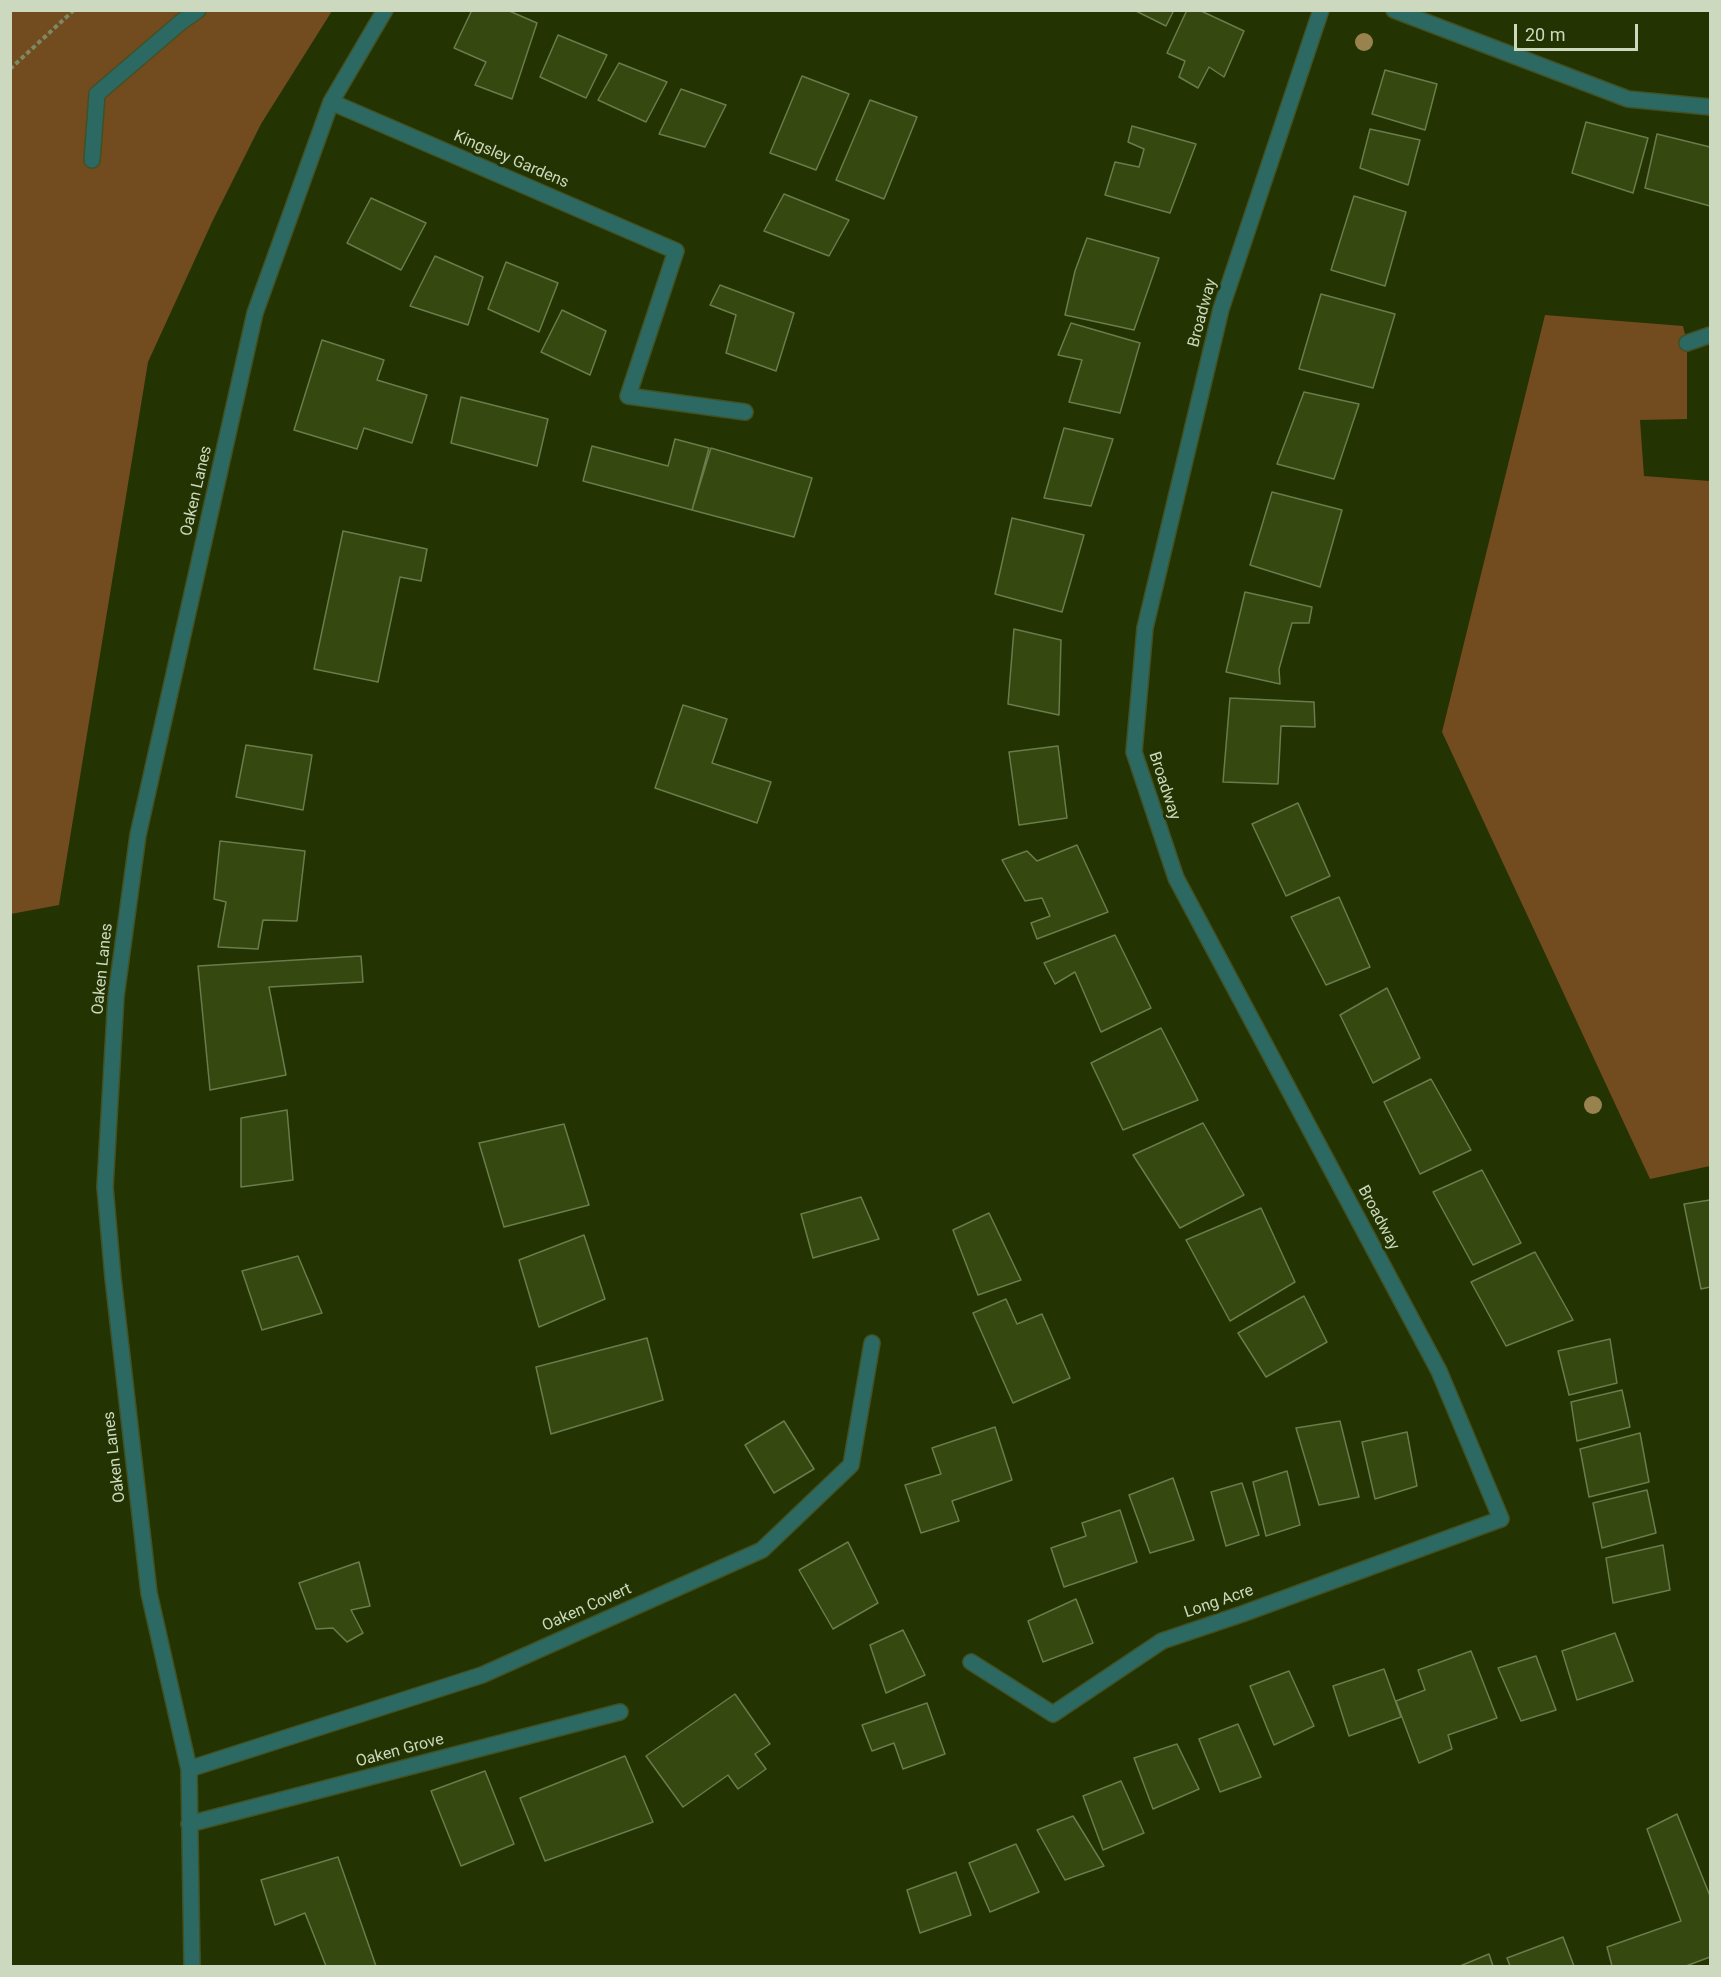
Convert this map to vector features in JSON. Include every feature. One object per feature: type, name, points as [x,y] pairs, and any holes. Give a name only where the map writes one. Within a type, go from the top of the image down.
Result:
[{"type":"street","points":[[92,160],[97,94],[198,10]]},
{"type":"street","name":"Oaken Lanes","points":[[192,1966],[189,1769],[149,1593],[113,1278],[105,1187],[116,996],[138,835],[255,313],[331,102],[385,10]]},
{"type":"street","name":"Broadway","points":[[1321,10],[1221,309],[1145,628],[1134,752],[1176,878],[1439,1371],[1501,1519]]},
{"type":"street","points":[[1394,10],[1628,99],[1710,107]]},
{"type":"street","name":"Kingsley Gardens","points":[[331,102],[676,251],[628,396],[745,412]]},
{"type":"street","points":[[1687,343],[1710,335]]},
{"type":"street","name":"Oaken Covert","points":[[189,1769],[482,1675],[762,1550],[851,1465],[872,1343]]},
{"type":"street","name":"Long Acre","points":[[971,1662],[1053,1714],[1162,1641],[1501,1519]]},
{"type":"street","name":"Oaken Grove","points":[[189,1824],[620,1712]]},
{"type":"path","points":[[10,69],[74,10]]},
{"type":"shaded area","points":[[11,11],[332,11],[261,124],[213,220],[148,362],[59,905],[11,914]]},
{"type":"shaded area","points":[[1545,315],[1683,326],[1687,343],[1687,419],[1640,420],[1644,476],[1710,481],[1710,1166],[1650,1179],[1442,732]]},
{"type":"building","points":[[472,10],[507,10],[537,23],[512,99],[475,85],[486,62],[454,48]]},
{"type":"building","points":[[1134,10],[1174,10],[1166,26]]},
{"type":"building","points":[[1187,10],[1199,10],[1244,31],[1224,77],[1209,67],[1198,88],[1179,77],[1185,61],[1167,53]]},
{"type":"building","points":[[558,35],[607,55],[586,98],[540,77]]},
{"type":"building","points":[[619,63],[667,82],[646,122],[598,100]]},
{"type":"building","points":[[1385,70],[1437,84],[1425,130],[1372,114]]},
{"type":"building","points":[[802,76],[849,94],[816,170],[770,153]]},
{"type":"building","points":[[681,89],[726,105],[705,147],[659,134]]},
{"type":"building","points":[[870,100],[917,117],[884,199],[836,180]]},
{"type":"building","points":[[1586,122],[1648,138],[1633,193],[1572,173]]},
{"type":"building","points":[[1132,126],[1196,144],[1170,213],[1105,195],[1115,162],[1139,167],[1144,149],[1128,142]]},
{"type":"building","points":[[1370,129],[1420,140],[1408,185],[1360,168]]},
{"type":"building","points":[[1657,134],[1710,147],[1710,206],[1645,188]]},
{"type":"building","points":[[784,194],[849,220],[829,256],[764,231]]},
{"type":"building","points":[[1354,196],[1406,212],[1385,286],[1331,270]]},
{"type":"building","points":[[371,198],[426,223],[401,270],[347,243]]},
{"type":"building","points":[[1087,238],[1159,258],[1134,330],[1065,315],[1075,271]]},
{"type":"building","points":[[435,256],[483,277],[468,325],[410,306]]},
{"type":"building","points":[[506,262],[558,283],[539,332],[488,309]]},
{"type":"building","points":[[720,285],[794,313],[776,371],[726,353],[736,315],[710,305]]},
{"type":"building","points":[[1321,294],[1395,314],[1373,388],[1299,369]]},
{"type":"building","points":[[562,310],[606,331],[590,375],[541,352]]},
{"type":"building","points":[[1071,323],[1140,343],[1120,413],[1069,402],[1082,360],[1058,355]]},
{"type":"building","points":[[322,340],[384,360],[377,380],[427,395],[412,443],[364,428],[357,449],[294,430]]},
{"type":"building","points":[[1304,392],[1359,404],[1334,479],[1277,464]]},
{"type":"building","points":[[461,397],[548,419],[537,466],[451,443]]},
{"type":"building","points":[[1064,428],[1113,439],[1091,506],[1044,498]]},
{"type":"building","points":[[675,439],[709,448],[692,510],[583,481],[592,446],[668,466]]},
{"type":"building","points":[[711,448],[812,478],[794,537],[692,510]]},
{"type":"building","points":[[1272,492],[1342,510],[1320,587],[1250,565]]},
{"type":"building","points":[[1012,518],[1084,535],[1062,612],[995,594]]},
{"type":"building","points":[[343,531],[427,549],[421,581],[400,577],[378,682],[314,669]]},
{"type":"building","points":[[1245,592],[1312,607],[1309,623],[1292,623],[1279,669],[1280,684],[1226,672]]},
{"type":"building","points":[[1014,629],[1061,640],[1059,715],[1008,704]]},
{"type":"building","points":[[1230,698],[1314,702],[1315,727],[1281,726],[1278,784],[1223,782]]},
{"type":"building","points":[[683,705],[727,719],[712,763],[771,782],[757,823],[655,788]]},
{"type":"building","points":[[246,745],[312,755],[303,810],[236,797]]},
{"type":"building","points":[[1058,746],[1067,818],[1019,825],[1009,752]]},
{"type":"building","points":[[1298,803],[1330,876],[1286,896],[1252,824]]},
{"type":"building","points":[[220,841],[305,851],[297,921],[263,920],[258,949],[218,947],[226,902],[214,899]]},
{"type":"building","points":[[1077,845],[1108,912],[1037,939],[1031,923],[1050,916],[1042,898],[1025,901],[1002,860],[1027,851],[1037,861]]},
{"type":"building","points":[[1339,897],[1370,967],[1326,985],[1291,917]]},
{"type":"building","points":[[1115,935],[1151,1008],[1101,1032],[1075,972],[1055,984],[1044,963]]},
{"type":"building","points":[[361,956],[363,982],[269,987],[286,1075],[210,1090],[198,966]]},
{"type":"building","points":[[1387,988],[1420,1058],[1373,1083],[1340,1015]]},
{"type":"building","points":[[1161,1028],[1198,1100],[1123,1130],[1091,1063]]},
{"type":"building","points":[[1431,1079],[1471,1150],[1420,1174],[1384,1102]]},
{"type":"building","points":[[287,1110],[293,1180],[241,1187],[241,1118]]},
{"type":"building","points":[[1203,1123],[1244,1195],[1180,1228],[1133,1155]]},
{"type":"building","points":[[564,1124],[589,1205],[504,1227],[479,1143]]},
{"type":"building","points":[[1482,1170],[1521,1243],[1473,1265],[1433,1192]]},
{"type":"building","points":[[861,1197],[879,1239],[813,1258],[801,1214]]},
{"type":"building","points":[[1710,1200],[1710,1287],[1701,1289],[1684,1204]]},
{"type":"building","points":[[1261,1208],[1295,1282],[1230,1321],[1186,1240]]},
{"type":"building","points":[[989,1213],[1021,1280],[978,1295],[953,1230]]},
{"type":"building","points":[[584,1235],[605,1299],[539,1327],[519,1260]]},
{"type":"building","points":[[1535,1252],[1573,1320],[1506,1346],[1471,1282]]},
{"type":"building","points":[[298,1256],[322,1313],[262,1330],[242,1271]]},
{"type":"building","points":[[1304,1296],[1327,1342],[1266,1377],[1238,1333]]},
{"type":"building","points":[[1006,1299],[1017,1324],[1042,1314],[1070,1378],[1013,1403],[973,1313]]},
{"type":"building","points":[[647,1338],[663,1400],[551,1434],[536,1367]]},
{"type":"building","points":[[1610,1339],[1617,1383],[1569,1395],[1558,1351]]},
{"type":"building","points":[[1622,1390],[1630,1427],[1577,1441],[1571,1402]]},
{"type":"building","points":[[784,1421],[814,1469],[774,1493],[745,1445]]},
{"type":"building","points":[[1340,1421],[1359,1497],[1319,1505],[1296,1428]]},
{"type":"building","points":[[995,1427],[1012,1480],[952,1501],[959,1521],[921,1533],[905,1485],[941,1474],[932,1448]]},
{"type":"building","points":[[1407,1432],[1417,1486],[1375,1499],[1362,1442]]},
{"type":"building","points":[[1640,1433],[1649,1482],[1589,1497],[1580,1449]]},
{"type":"building","points":[[1287,1471],[1300,1525],[1266,1536],[1253,1482]]},
{"type":"building","points":[[1173,1478],[1194,1540],[1150,1553],[1129,1495]]},
{"type":"building","points":[[1242,1483],[1259,1535],[1226,1546],[1211,1492]]},
{"type":"building","points":[[1647,1490],[1656,1533],[1602,1548],[1593,1503]]},
{"type":"building","points":[[1120,1510],[1137,1562],[1064,1587],[1051,1548],[1086,1536],[1082,1523]]},
{"type":"building","points":[[848,1542],[878,1603],[833,1629],[799,1570]]},
{"type":"building","points":[[1663,1545],[1670,1590],[1613,1603],[1606,1558]]},
{"type":"building","points":[[359,1562],[370,1606],[351,1610],[363,1633],[347,1642],[333,1628],[316,1629],[299,1583]]},
{"type":"building","points":[[1076,1599],[1093,1643],[1043,1662],[1028,1621]]},
{"type":"building","points":[[903,1630],[925,1675],[886,1693],[870,1645]]},
{"type":"building","points":[[1615,1633],[1633,1681],[1577,1700],[1562,1651]]},
{"type":"building","points":[[1471,1651],[1497,1718],[1448,1735],[1452,1749],[1419,1763],[1396,1701],[1425,1690],[1418,1670]]},
{"type":"building","points":[[1536,1656],[1556,1710],[1521,1721],[1498,1668]]},
{"type":"building","points":[[1384,1669],[1401,1717],[1349,1736],[1333,1686]]},
{"type":"building","points":[[1289,1671],[1314,1726],[1274,1745],[1250,1686]]},
{"type":"building","points":[[735,1694],[770,1744],[755,1754],[766,1769],[738,1789],[728,1775],[683,1807],[646,1756]]},
{"type":"building","points":[[927,1703],[945,1754],[903,1769],[894,1743],[872,1751],[862,1725]]},
{"type":"building","points":[[1238,1724],[1261,1777],[1220,1792],[1199,1739]]},
{"type":"building","points":[[1177,1744],[1199,1789],[1153,1809],[1134,1758]]},
{"type":"building","points":[[625,1756],[653,1822],[545,1861],[520,1798]]},
{"type":"building","points":[[485,1771],[514,1844],[461,1866],[431,1791]]},
{"type":"building","points":[[1121,1781],[1144,1833],[1103,1850],[1083,1796]]},
{"type":"building","points":[[1677,1814],[1710,1896],[1710,1957],[1686,1966],[1612,1966],[1607,1947],[1681,1921],[1647,1829]]},
{"type":"building","points":[[1073,1816],[1104,1866],[1065,1880],[1037,1830]]},
{"type":"building","points":[[1016,1844],[1039,1892],[990,1912],[969,1863]]},
{"type":"building","points":[[338,1857],[376,1966],[326,1966],[305,1913],[275,1925],[261,1880]]},
{"type":"building","points":[[956,1872],[971,1915],[920,1933],[907,1890]]},
{"type":"building","points":[[1563,1937],[1574,1966],[1510,1966],[1507,1958]]},
{"type":"building","points":[[1489,1954],[1493,1966],[1460,1966]]}]
